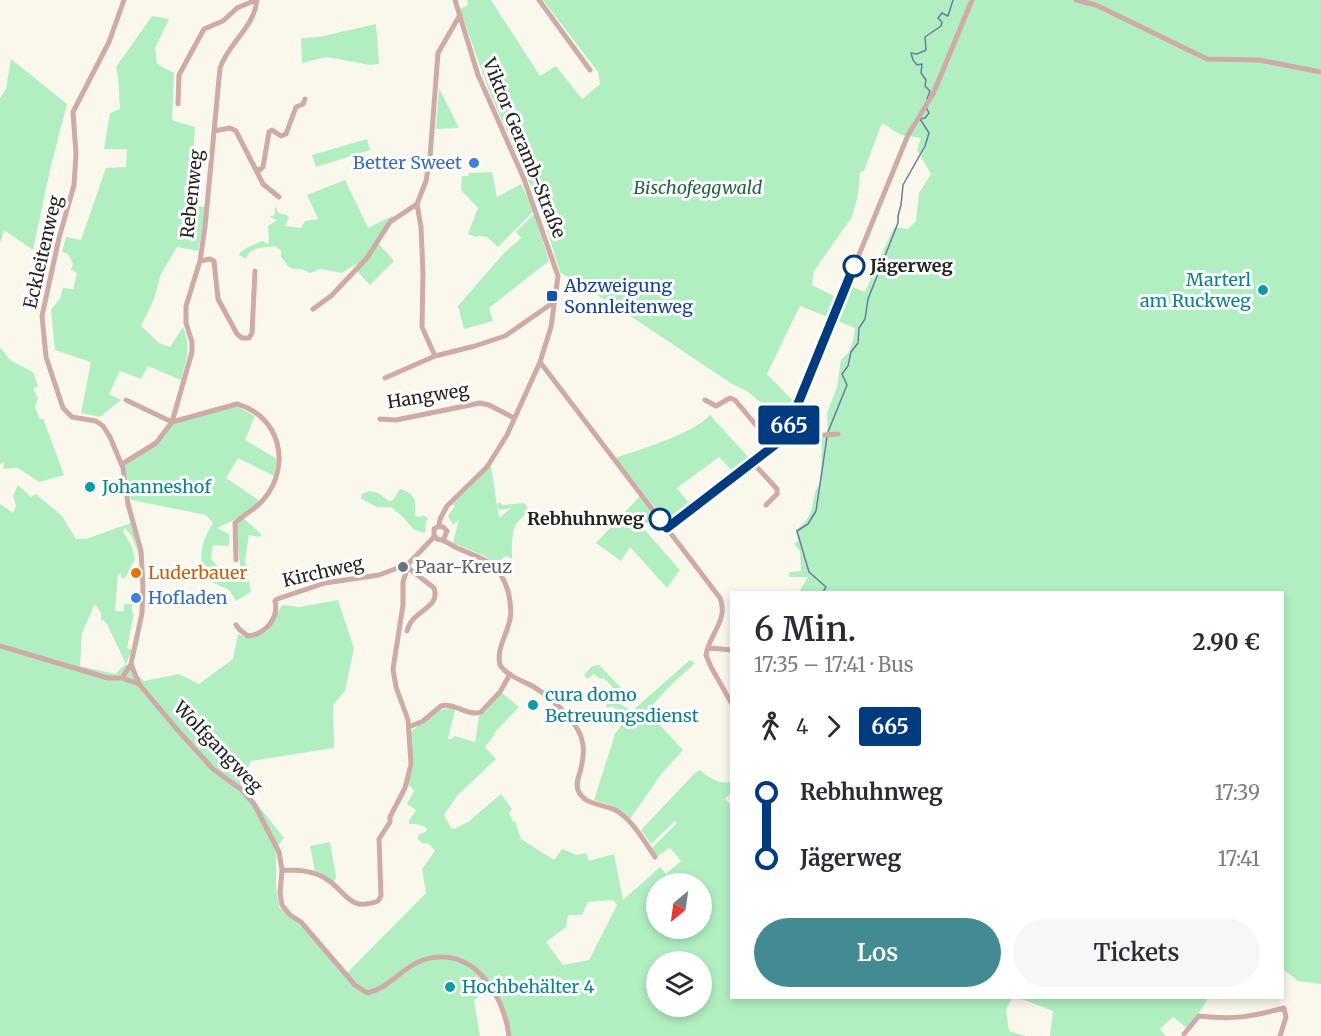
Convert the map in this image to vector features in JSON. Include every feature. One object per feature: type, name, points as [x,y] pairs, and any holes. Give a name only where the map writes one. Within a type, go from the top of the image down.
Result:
[{"type":"street","name":"Eckleitenweg","points":[[122,678],[131,664],[142,613],[143,566],[128,504],[122,465],[103,426],[96,421],[72,417],[63,408],[46,357],[42,316],[59,238],[74,185],[76,154],[73,112],[109,42],[124,0]]},
{"type":"street","name":"Rebenweg","points":[[122,465],[156,443],[172,422],[192,352],[192,342],[186,323],[186,306],[200,261],[220,68],[251,21],[256,0],[237,8],[223,21],[204,28],[179,75],[178,104]]},
{"type":"street","name":"Viktor Geramb-Straße","points":[[439,526],[447,506],[492,460],[514,418],[540,362],[550,327],[558,276],[543,237],[536,209],[478,75],[455,0]]},
{"type":"street","points":[[539,0],[590,70]]},
{"type":"street","points":[[667,528],[784,438],[908,135],[926,106],[972,0]]},
{"type":"street","points":[[1076,0],[1096,5],[1207,59],[1259,60],[1321,72]]},
{"type":"street","points":[[435,356],[422,327],[423,273],[421,227],[417,204],[426,181],[430,157],[438,53],[460,15]]},
{"type":"street","points":[[256,169],[260,170],[263,167],[269,132],[273,130],[284,136],[296,107],[303,104],[305,99]]},
{"type":"street","name":"Rebenweg","points":[[214,131],[230,128],[236,131],[263,184],[279,197]]},
{"type":"street","points":[[313,309],[331,296],[368,258],[390,222],[417,204]]},
{"type":"street","name":"Rebenweg","points":[[200,261],[210,259],[214,261],[218,299],[235,332],[243,338],[249,338],[252,333],[255,271]]},
{"type":"street","points":[[385,378],[435,356],[505,336],[554,302]]},
{"type":"street","points":[[540,362],[722,602],[722,616],[706,655],[730,700]]},
{"type":"street","points":[[705,400],[716,406],[733,398],[774,447]]},
{"type":"street","points":[[126,400],[172,422],[237,404],[255,413],[273,431],[278,455],[276,476],[264,500],[235,523],[236,560]]},
{"type":"street","name":"Hangweg","points":[[380,419],[396,420],[480,403],[489,405],[514,418]]},
{"type":"street","points":[[784,438],[835,434]]},
{"type":"street","points":[[753,463],[777,489],[777,494],[766,505]]},
{"type":"street","points":[[439,526],[443,527],[447,531],[444,538],[438,539],[434,535],[434,529],[439,526]]},
{"type":"street","name":"Kirchweg","points":[[236,625],[248,636],[257,635],[266,630],[275,615],[277,599],[324,583],[379,575],[408,565],[434,535]]},
{"type":"street","points":[[444,538],[452,545],[490,562],[500,572],[507,589],[511,612],[500,650],[499,662],[501,667],[510,674],[541,692],[569,717],[578,729],[584,751],[577,784],[579,793],[587,800],[611,808],[623,815],[655,857]]},
{"type":"street","points":[[282,870],[308,872],[323,877],[354,903],[363,905],[378,901],[381,896],[379,839],[390,822],[410,770],[409,727],[393,669],[408,565],[436,592],[433,603],[411,622],[407,631]]},
{"type":"street","points":[[0,645],[108,678],[122,678],[139,684]]},
{"type":"street","points":[[708,648],[730,650]]},
{"type":"street","points":[[131,664],[139,684]]},
{"type":"street","points":[[409,727],[415,726],[446,704],[472,713],[481,712],[500,692],[510,674]]},
{"type":"street","name":"Wolfgangweg","points":[[139,684],[213,769],[235,784],[248,797],[275,841],[279,852],[282,870],[280,900],[285,911],[301,922],[360,990],[367,993],[376,991],[423,960],[446,958],[460,961],[477,971],[492,986],[504,1012],[509,1036]]},
{"type":"street","points":[[1184,1034],[1199,1016],[1244,1018],[1284,1008],[1286,1017],[1280,1036]]},
{"type":"green space","name":"Bischofeggwald","points":[[467,0],[491,0],[540,76],[556,66],[582,99],[600,84],[598,72],[543,0],[1321,0],[1321,984],[1298,981],[1284,970],[1284,591],[800,591],[808,577],[789,577],[789,572],[801,571],[800,551],[794,544],[798,541],[796,530],[808,517],[821,482],[822,437],[828,436],[827,413],[837,387],[841,359],[850,350],[855,328],[800,306],[767,374],[795,403],[787,425],[747,391],[732,384],[560,272],[540,207],[489,91],[460,9],[468,5]],"holes":[[[882,123],[901,135],[921,138],[917,150],[931,174],[919,193],[916,221],[908,229],[894,227],[865,292],[848,285],[842,300],[812,285],[814,271],[852,217],[858,195],[860,172],[864,171]]]},
{"type":"green space","points":[[152,16],[169,19],[155,48],[157,64],[174,73],[172,120],[195,127],[192,177],[184,188],[186,206],[207,207],[198,251],[177,247],[161,274],[154,299],[141,326],[159,343],[170,347],[183,327],[187,341],[187,354],[181,380],[148,366],[141,379],[120,371],[109,394],[121,400],[100,417],[81,413],[91,362],[55,350],[51,310],[60,298],[63,288],[73,289],[77,273],[71,270],[73,264],[68,254],[62,252],[66,237],[81,240],[106,168],[126,167],[127,149],[104,149],[110,113],[120,109],[116,67]]},
{"type":"green space","points":[[376,24],[379,64],[370,65],[327,57],[302,63],[301,38],[319,37]]},
{"type":"green space","points":[[11,59],[67,104],[33,250],[4,230],[0,244],[0,98],[6,89]]},
{"type":"green space","points":[[439,88],[459,128],[436,129]]},
{"type":"green space","points":[[367,139],[370,150],[316,167],[312,155]]},
{"type":"green space","points":[[492,172],[497,197],[521,184],[534,211],[498,247],[487,237],[468,234],[478,208],[461,190],[462,176],[469,176],[469,173]]},
{"type":"green space","points":[[345,180],[368,228],[392,216],[393,218],[371,251],[359,264],[342,273],[320,269],[310,273],[289,267],[281,257],[281,251],[275,246],[254,250],[246,259],[239,255],[253,245],[263,241],[267,244],[269,242],[268,226],[277,220],[269,217],[275,215],[276,207],[278,213],[287,215],[289,218],[285,226],[301,228],[305,221],[318,219],[307,195]]},
{"type":"green space","points":[[534,214],[549,261],[489,308],[493,321],[464,329],[458,306],[504,253],[521,238],[516,232]]},
{"type":"green space","points":[[378,243],[394,261],[370,285],[357,271]]},
{"type":"green space","points":[[0,347],[10,360],[33,372],[38,386],[33,389],[38,398],[35,407],[40,420],[43,418],[64,475],[39,482],[18,468],[3,469],[4,462],[0,464]]},
{"type":"green space","points":[[236,406],[255,416],[245,440],[277,459],[274,476],[238,458],[226,478],[260,501],[234,520],[217,528],[229,534],[229,546],[213,545],[211,559],[223,570],[238,576],[240,565],[236,525],[242,517],[262,535],[259,537],[249,535],[245,561],[251,592],[236,601],[229,590],[203,578],[202,549],[213,523],[206,515],[131,500],[125,465],[148,450],[173,424]]},
{"type":"green space","points":[[710,415],[752,461],[735,474],[719,457],[677,488],[692,507],[671,523],[667,523],[616,458],[679,435]]},
{"type":"green space","points":[[491,466],[499,518],[511,508],[499,510],[497,504],[500,502],[502,505],[524,503],[528,508],[514,528],[512,559],[507,556],[500,561],[499,567],[485,556],[453,543],[459,519],[453,525],[448,516],[455,506],[452,505]]},
{"type":"green space","points":[[18,485],[31,497],[36,494],[62,516],[76,539],[86,539],[131,523],[139,556],[132,537],[125,528],[123,531],[132,547],[135,559],[125,578],[121,578],[121,573],[118,575],[115,611],[124,611],[124,604],[132,604],[134,614],[127,648],[132,650],[126,664],[144,681],[179,674],[199,684],[233,659],[238,634],[250,638],[267,632],[282,605],[300,607],[338,600],[354,648],[345,691],[333,705],[334,748],[251,761],[241,784],[284,838],[276,848],[276,887],[279,907],[298,923],[345,975],[426,893],[422,869],[435,851],[429,844],[422,843],[418,839],[418,835],[427,831],[426,827],[409,824],[416,810],[407,804],[414,791],[406,784],[410,770],[411,732],[431,715],[449,709],[455,710],[448,739],[455,736],[475,742],[479,716],[502,693],[519,707],[494,733],[485,747],[496,759],[457,796],[444,815],[451,828],[454,829],[468,822],[501,794],[512,809],[509,813],[513,822],[515,821],[521,839],[554,860],[562,849],[577,855],[586,853],[589,861],[614,854],[623,900],[646,879],[646,939],[712,939],[712,873],[667,873],[681,861],[670,848],[656,857],[651,849],[677,823],[675,821],[651,844],[641,830],[700,770],[715,780],[730,782],[730,794],[725,798],[730,804],[730,999],[1012,999],[1006,1010],[1009,1031],[1026,1036],[510,1036],[497,994],[491,983],[474,1001],[480,1036],[0,1036],[0,504],[13,513],[16,506],[13,496]],"holes":[[[95,604],[101,613],[101,620],[107,624],[126,664],[115,674],[80,666],[82,633]],[[613,900],[617,905],[589,960],[563,965],[546,942],[566,927],[568,915],[582,915],[588,902]]]},
{"type":"green space","points":[[400,489],[414,498],[415,516],[422,517],[422,515],[428,518],[424,533],[413,529],[391,507],[377,507],[361,499],[362,494],[370,491],[389,501],[393,500]]},
{"type":"green space","points":[[640,496],[654,514],[643,528],[680,570],[667,588],[630,547],[621,561],[596,543]]},
{"type":"green space","points":[[690,660],[695,663],[649,709],[663,722],[660,725],[683,750],[662,773],[630,819],[612,806],[594,800],[615,734],[627,717],[618,713],[613,706],[608,708],[606,706],[609,695],[612,695],[611,693],[615,690],[604,678],[600,679],[594,674],[587,679],[584,675],[592,666],[599,665],[624,691],[614,695],[614,700],[633,710]]},
{"type":"green space","points":[[330,842],[336,877],[334,883],[315,872],[310,846]]},
{"type":"green space","points":[[660,867],[665,873],[653,873]]},
{"type":"green space","points":[[1022,999],[1207,999],[1187,1028],[1173,1017],[1160,1029],[1166,1036],[1050,1036],[1053,1011]]},
{"type":"waterway","points":[[927,99],[930,91],[925,86],[926,80],[921,73],[922,64],[917,65],[911,53],[917,54],[926,50],[925,37],[941,26],[942,22],[938,18],[942,13],[948,16],[953,0]]},
{"type":"waterway","points":[[828,432],[847,385],[842,374],[848,366],[851,352],[858,343],[859,328],[865,319],[868,299],[898,223],[903,185],[925,146],[929,133],[920,119],[925,118],[929,113],[927,109]]},
{"type":"waterway","points":[[824,591],[826,587],[809,572],[797,531],[808,524],[816,511],[827,437]]},
{"type":"bus line","name":"665","points":[[660,519],[667,528],[784,438],[854,266]]},
{"type":"place","name":"Better Sweet","points":[[474,163]]},
{"type":"place","name":"Jägerweg","points":[[854,266]]},
{"type":"place","name":"Marterl am Ruckweg","points":[[1263,290]]},
{"type":"place","name":"Abzweigung Sonnleitenweg","points":[[552,296]]},
{"type":"place","name":"Johanneshof","points":[[90,487]]},
{"type":"place","name":"Rebhuhnweg","points":[[660,519]]},
{"type":"place","name":"Paar-Kreuz","points":[[403,567]]},
{"type":"place","name":"Luderbauer","points":[[136,573]]},
{"type":"place","name":"Hofladen","points":[[136,598]]},
{"type":"place","name":"cura domo Betreuungsdienst","points":[[533,705]]},
{"type":"place","name":"Hochbehälter 4","points":[[450,987]]}]
